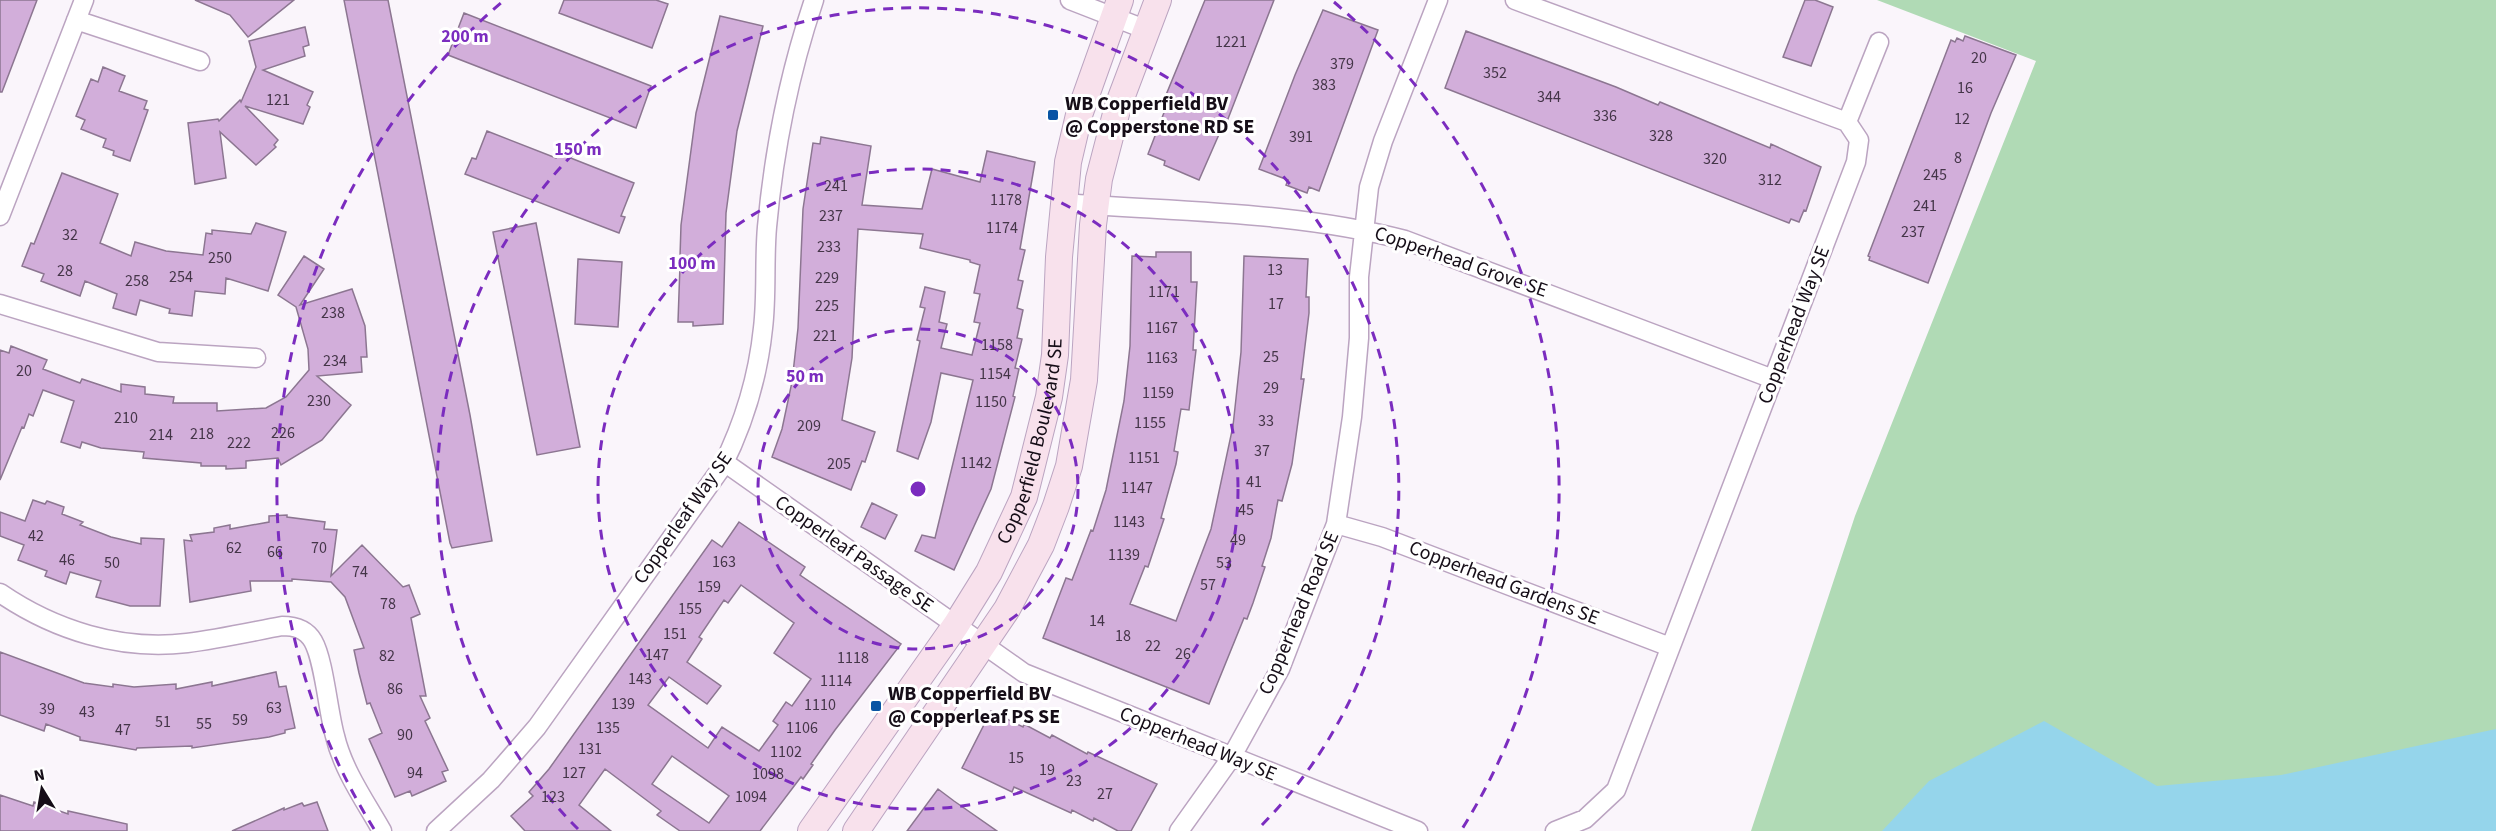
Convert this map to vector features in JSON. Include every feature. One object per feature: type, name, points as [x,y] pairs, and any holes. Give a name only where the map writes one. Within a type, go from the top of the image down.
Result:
[{"type":"street","points":[[0,216],[84,0]]},
{"type":"street","name":"Copperleaf Way SE","points":[[436,831],[491,780],[537,727],[724,462],[745,415],[755,380],[763,326],[767,227],[778,136],[796,58],[814,0]]},
{"type":"street","points":[[1070,0],[1116,8],[1147,30]]},
{"type":"street","name":"Copperfield Boulevard SE","points":[[856,831],[984,646],[1025,578],[1041,545],[1069,466],[1078,425],[1084,380],[1095,205],[1107,144],[1158,0]]},
{"type":"street","points":[[1365,229],[1370,187],[1383,141],[1438,0]]},
{"type":"street","points":[[1515,0],[1847,122],[1879,42]]},
{"type":"street","name":"Copperfield Boulevard SE","points":[[811,831],[956,625],[1009,533],[1024,497],[1038,449],[1055,355],[1068,162],[1079,115],[1116,8]]},
{"type":"street","points":[[76,20],[200,61]]},
{"type":"street","name":"Copperhead Way SE","points":[[1555,831],[1585,819],[1616,790],[1856,162],[1859,140],[1847,122]]},
{"type":"street","name":"Copperhead Grove SE","points":[[1064,203],[1259,215],[1365,229],[1405,240],[1468,263],[1773,379]]},
{"type":"street","name":"Copperhead Road SE","points":[[1179,831],[1232,758],[1280,669],[1336,524],[1352,417],[1359,338],[1359,277],[1365,229]]},
{"type":"street","points":[[0,304],[158,352],[256,357]]},
{"type":"street","name":"Copperleaf Passage SE","points":[[724,462],[984,646]]},
{"type":"street","name":"Copperhead Gardens SE","points":[[1336,524],[1382,537],[1670,647]]},
{"type":"street","points":[[0,593],[40,618],[104,639],[165,644],[185,643],[282,626],[295,626],[306,632],[313,641],[318,654],[328,707],[343,761],[382,831]]},
{"type":"street","name":"Copperhead Way SE","points":[[984,646],[1024,673],[1418,831]]},
{"type":"green space","points":[[1877,0],[2496,0],[2496,831],[1751,831],[1855,516],[2036,61]]},
{"type":"water","points":[[2044,721],[2157,786],[2281,775],[2496,729],[2496,831],[1882,831],[1929,781]]},
{"type":"building","points":[[0,0],[37,0],[2,92],[0,92]]},
{"type":"building","points":[[195,0],[294,0],[248,37],[230,15]]},
{"type":"building","points":[[344,0],[388,0],[470,415],[492,541],[452,548],[450,543]]},
{"type":"building","points":[[564,0],[656,0],[668,4],[652,48],[559,13]]},
{"type":"building","points":[[1205,0],[1274,0],[1226,124],[1224,123],[1199,180],[1164,165],[1165,161],[1148,154],[1170,97],[1166,95]]},
{"type":"building","points":[[1805,0],[1815,0],[1833,7],[1811,66],[1783,57]]},
{"type":"building","points":[[1323,10],[1378,30],[1319,191],[1309,187],[1307,193],[1286,185],[1288,180],[1259,169]]},
{"type":"building","points":[[464,13],[651,86],[636,128],[448,55]]},
{"type":"building","points":[[720,16],[763,26],[737,131],[726,213],[723,324],[693,326],[693,322],[678,322],[680,265],[705,266],[680,257],[681,225],[696,113]]},
{"type":"building","points":[[305,27],[309,45],[303,47],[305,56],[263,70],[313,92],[307,105],[310,107],[303,124],[245,106],[278,140],[274,145],[276,147],[256,165],[220,132],[226,178],[195,184],[188,123],[218,119],[219,121],[240,100],[241,102],[256,67],[249,41]]},
{"type":"building","points":[[1466,31],[1658,105],[1660,102],[1770,148],[1771,144],[1821,167],[1806,211],[1804,210],[1799,222],[1791,219],[1789,223],[1445,88]]},
{"type":"building","points":[[1965,36],[2016,55],[1991,113],[1928,283],[1869,260],[1868,256],[1951,40],[1955,42],[1957,38],[1963,41]]},
{"type":"building","points":[[103,67],[125,76],[119,91],[147,101],[144,109],[148,110],[130,161],[113,155],[114,151],[103,147],[106,139],[81,129],[85,120],[76,116],[91,79],[98,82]]},
{"type":"building","points":[[487,131],[556,158],[558,153],[634,183],[621,216],[625,217],[619,233],[465,174],[472,158],[476,159]]},
{"type":"building","points":[[821,137],[871,146],[862,205],[922,209],[932,169],[980,182],[987,151],[1035,162],[1020,249],[1025,250],[1018,280],[1023,281],[1017,308],[1023,310],[1017,338],[1022,339],[1015,368],[1019,369],[1013,396],[1015,397],[991,489],[954,570],[915,551],[922,535],[935,538],[973,380],[941,373],[931,422],[918,459],[897,451],[920,341],[917,340],[925,308],[920,307],[925,287],[945,292],[939,322],[947,324],[941,348],[972,355],[980,323],[974,322],[980,294],[974,293],[980,265],[970,260],[920,248],[923,234],[858,229],[852,358],[842,420],[875,432],[865,462],[862,461],[851,490],[772,457],[782,429],[792,382],[798,328],[803,209],[813,143],[820,144]]},
{"type":"building","points":[[62,173],[118,194],[100,243],[131,256],[135,242],[166,251],[203,255],[206,233],[212,234],[212,230],[251,234],[256,223],[286,232],[268,291],[226,278],[225,294],[195,291],[192,316],[169,313],[170,309],[140,300],[136,315],[113,308],[117,294],[85,281],[80,296],[41,281],[44,274],[22,266],[31,243],[34,244]]},
{"type":"building","points":[[536,223],[580,447],[537,455],[493,232]]},
{"type":"building","points":[[1156,252],[1191,252],[1191,282],[1197,282],[1193,350],[1196,350],[1189,410],[1181,409],[1174,451],[1178,452],[1161,518],[1164,519],[1148,567],[1145,566],[1130,604],[1176,621],[1211,529],[1233,426],[1241,352],[1244,256],[1308,259],[1306,297],[1309,297],[1309,313],[1301,379],[1304,379],[1292,464],[1282,501],[1278,500],[1271,538],[1262,566],[1265,567],[1253,603],[1247,619],[1244,618],[1209,704],[1043,638],[1066,578],[1072,580],[1091,530],[1093,531],[1106,490],[1124,401],[1130,346],[1132,256],[1156,257]]},
{"type":"building","points":[[304,256],[324,269],[300,305],[352,289],[365,326],[367,357],[361,357],[362,372],[317,376],[351,405],[322,440],[281,465],[278,458],[246,461],[246,468],[226,469],[226,466],[201,466],[201,463],[143,458],[144,452],[101,448],[82,442],[80,448],[61,442],[74,401],[43,390],[33,416],[29,414],[24,428],[22,427],[0,480],[0,350],[9,353],[11,346],[47,360],[43,369],[80,383],[82,379],[121,392],[121,384],[145,387],[145,394],[174,397],[173,403],[217,403],[217,411],[266,408],[286,397],[309,370],[308,349],[296,307],[278,295]]},
{"type":"building","points":[[578,259],[622,262],[618,327],[575,324]]},
{"type":"building","points":[[33,500],[45,504],[47,501],[64,507],[62,514],[83,522],[80,525],[111,537],[141,544],[141,538],[164,539],[160,606],[130,606],[96,597],[101,581],[70,572],[66,584],[45,576],[47,571],[18,560],[24,545],[0,536],[0,512],[25,521]]},
{"type":"building","points":[[872,503],[897,515],[885,539],[861,527]]},
{"type":"building","points":[[287,515],[287,517],[325,522],[324,529],[337,530],[331,576],[362,545],[403,587],[409,585],[420,614],[411,618],[426,696],[420,696],[430,718],[425,721],[448,770],[442,772],[446,781],[412,796],[410,791],[395,797],[369,739],[382,733],[370,703],[367,704],[354,650],[364,648],[345,597],[331,582],[292,579],[292,581],[250,581],[251,591],[190,602],[184,540],[192,541],[190,535],[214,532],[214,528],[230,525],[230,529],[269,522],[269,516]]},
{"type":"building","points":[[739,522],[805,567],[800,575],[901,644],[835,730],[803,779],[801,777],[760,831],[680,831],[657,815],[661,811],[605,769],[579,805],[611,831],[525,831],[511,816],[533,796],[529,792],[549,769],[712,540],[722,547]],"holes":[[[741,585],[794,623],[774,653],[811,679],[792,706],[786,702],[773,721],[778,725],[759,751],[722,727],[708,748],[648,705],[669,677],[707,704],[721,686],[687,662],[702,639],[699,637],[724,600],[728,603]],[[672,756],[729,796],[709,823],[652,784]]]},
{"type":"building","points":[[0,652],[84,683],[113,687],[113,684],[134,687],[176,684],[176,689],[212,682],[212,686],[276,672],[279,687],[286,686],[295,728],[269,737],[192,748],[192,746],[137,748],[136,750],[80,740],[80,737],[46,724],[44,731],[0,715]]},
{"type":"building","points":[[991,711],[1023,727],[1024,724],[1050,738],[1052,735],[1087,754],[1088,752],[1157,784],[1131,831],[1118,831],[1094,818],[1093,821],[1072,810],[1071,813],[1014,787],[1012,792],[962,768]]},
{"type":"building","points":[[938,789],[954,801],[997,831],[907,831]]},
{"type":"building","points":[[0,795],[33,806],[34,802],[68,814],[68,811],[127,824],[127,831],[0,831]]},
{"type":"building","points":[[317,802],[328,831],[232,831],[284,808],[284,810],[302,803],[304,806]]},
{"type":"place","name":"WB Copperfield BV @ Copperstone RD SE","points":[[1053,115]]},
{"type":"place","name":"WB Copperfield BV @ Copperleaf PS SE","points":[[876,706]]}]
